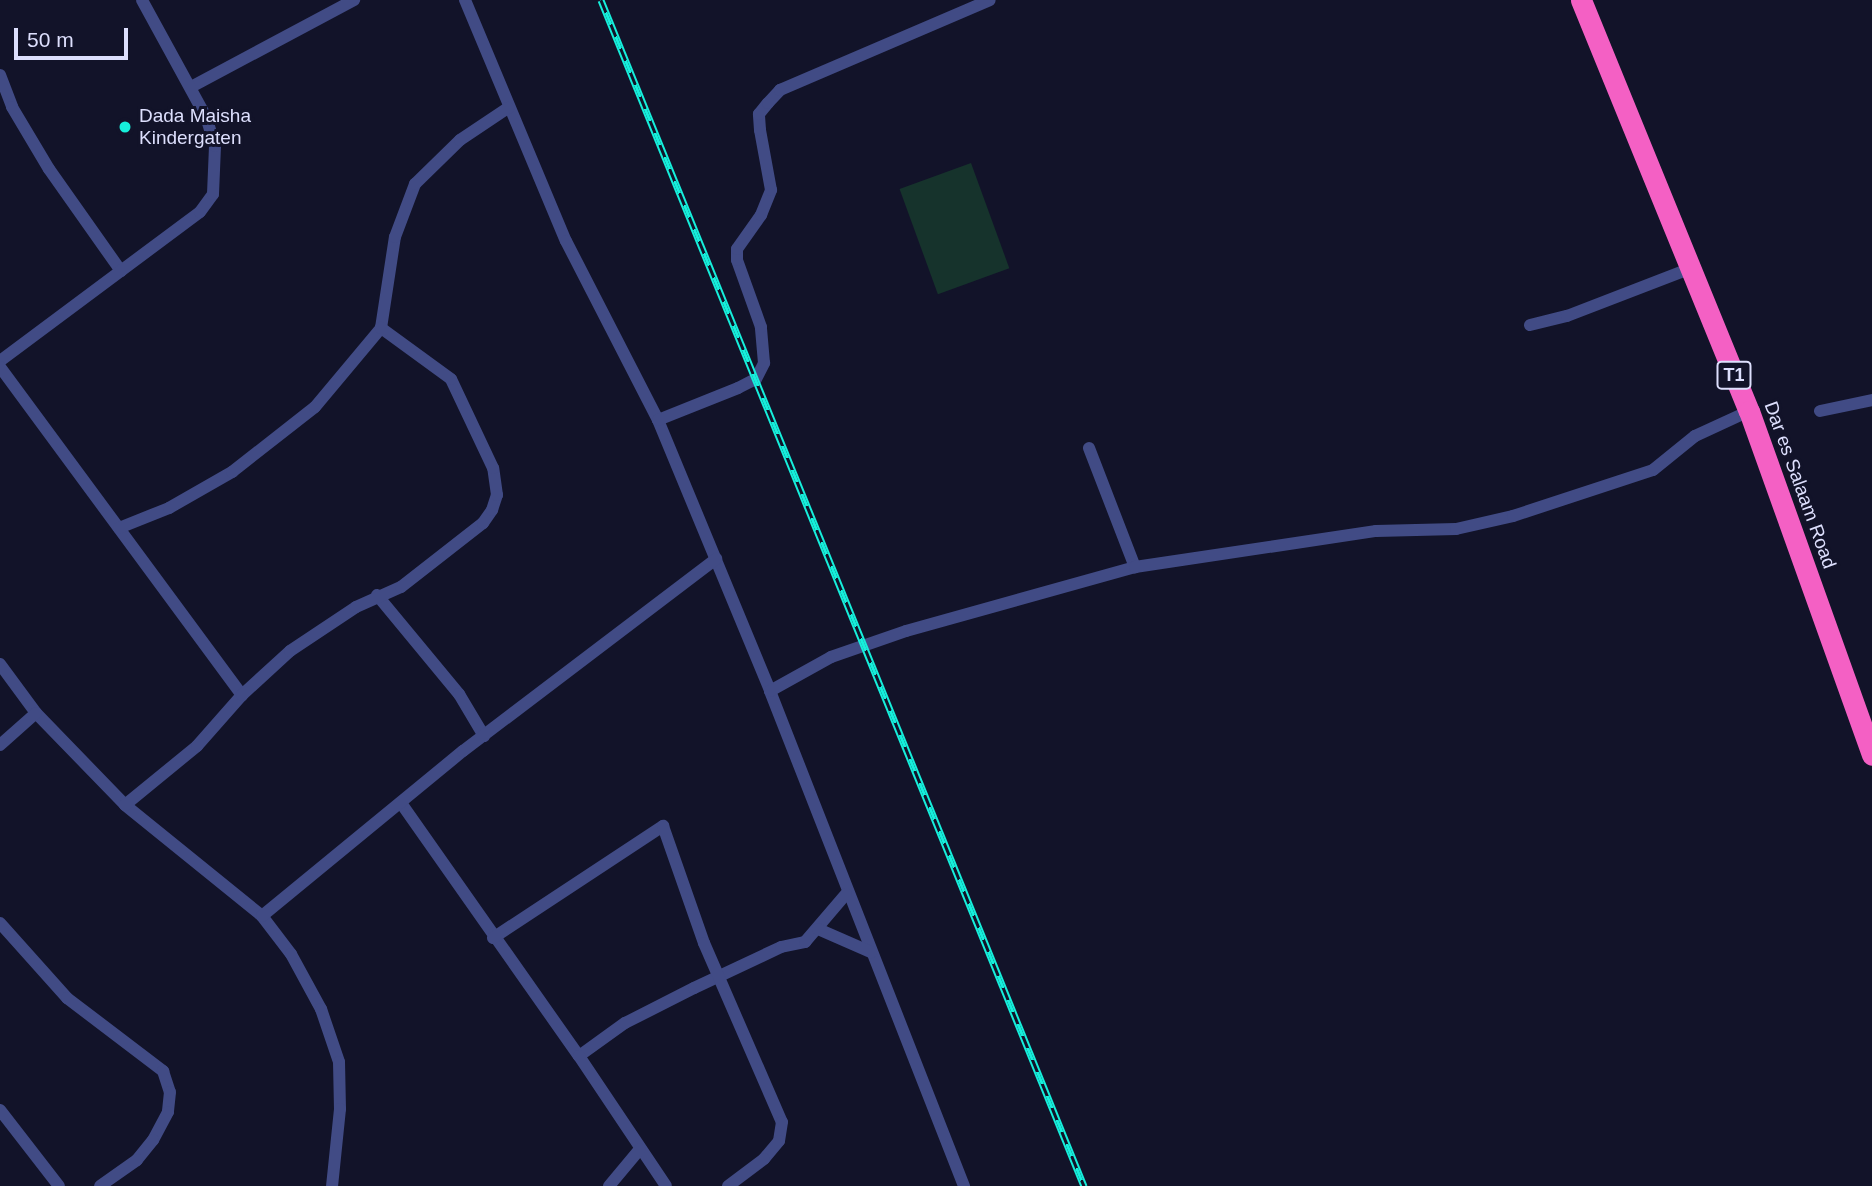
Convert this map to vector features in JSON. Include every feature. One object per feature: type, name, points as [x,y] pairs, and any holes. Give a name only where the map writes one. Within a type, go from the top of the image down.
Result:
[{"type":"highway","name":"Dar es Salaam Road","points":[[1581,0],[1749,411],[1872,755]]},
{"type":"street","points":[[0,362],[200,212],[213,194],[215,145],[191,87],[142,0]]},
{"type":"street","points":[[191,87],[354,0]]},
{"type":"street","points":[[465,0],[566,241],[658,420],[771,691],[846,894],[964,1186]]},
{"type":"street","points":[[658,420],[755,379],[765,363],[761,327],[737,260],[737,248],[761,215],[771,190],[759,114],[780,90],[990,0]]},
{"type":"street","points":[[0,75],[12,107],[49,169],[121,271]]},
{"type":"street","points":[[119,528],[192,496],[275,440],[315,407],[381,328],[395,237],[415,184],[460,139],[508,108]]},
{"type":"street","points":[[1530,325],[1567,316],[1689,269]]},
{"type":"street","points":[[125,805],[197,746],[242,695],[290,651],[377,595],[401,587],[483,523],[497,495],[494,468],[451,379],[381,328]]},
{"type":"street","points":[[0,367],[242,695]]},
{"type":"street","points":[[1820,411],[1872,400]]},
{"type":"street","points":[[771,691],[831,657],[906,632],[1135,567],[1376,531],[1456,529],[1513,516],[1653,470],[1695,436],[1749,411]]},
{"type":"street","points":[[1089,448],[1135,567]]},
{"type":"street","points":[[262,916],[484,736],[716,559]]},
{"type":"street","points":[[377,595],[459,694],[484,736]]},
{"type":"street","points":[[0,664],[36,713],[125,805],[262,916],[321,1009],[339,1062],[340,1109],[332,1186]]},
{"type":"street","points":[[0,745],[36,713]]},
{"type":"street","points":[[401,803],[493,938],[579,1056],[666,1186]]},
{"type":"street","points":[[493,938],[663,826],[748,1051],[782,1122],[779,1141],[764,1159],[728,1186]]},
{"type":"street","points":[[579,1056],[625,1023],[781,947],[805,942],[846,894]]},
{"type":"street","points":[[0,923],[67,998],[163,1071],[170,1092],[168,1112],[153,1140],[137,1160],[100,1186]]},
{"type":"street","points":[[818,929],[871,952]]},
{"type":"street","points":[[0,1110],[59,1186]]},
{"type":"street","points":[[609,1186],[640,1149]]},
{"type":"green space","points":[[971,163],[1009,268],[938,294],[900,189]]},
{"type":"railway","points":[[601,0],[1084,1186]]},
{"type":"place","name":"Dada Maisha Kindergaten","points":[[125,127]]}]
